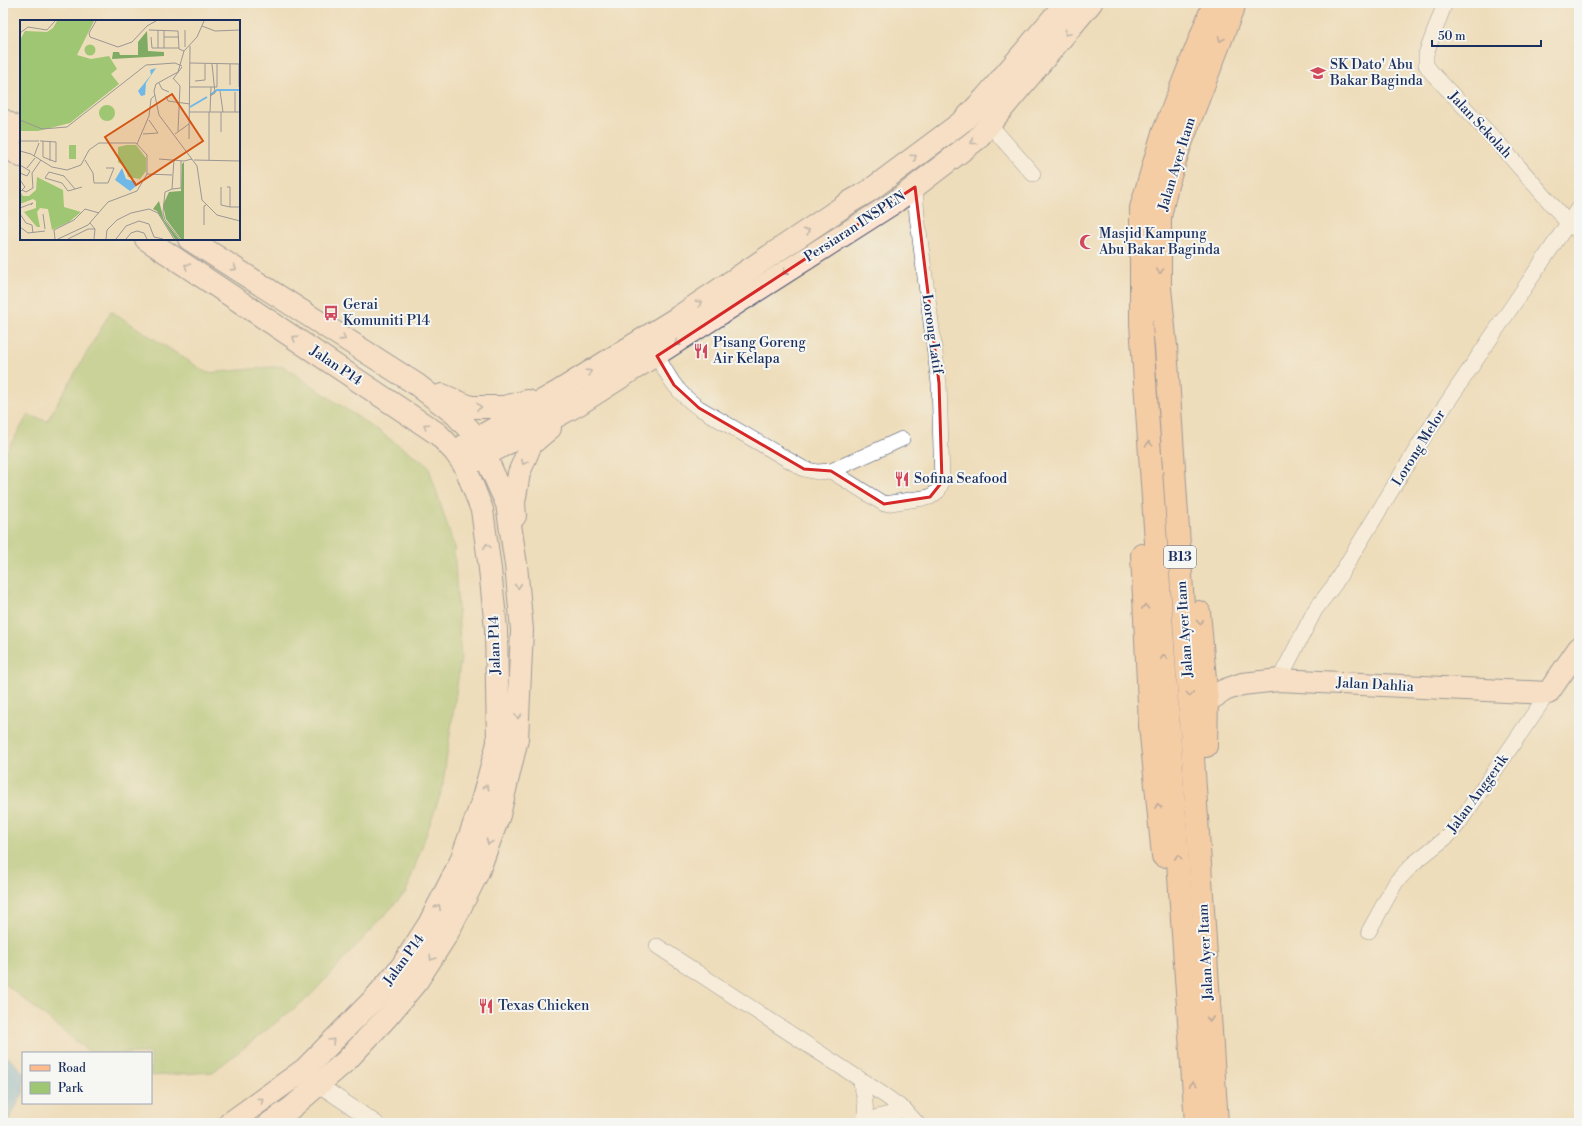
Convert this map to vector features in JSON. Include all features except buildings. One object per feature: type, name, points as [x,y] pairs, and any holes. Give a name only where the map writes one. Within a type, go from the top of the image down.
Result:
[{"type":"main road","name":"Persiaran INSPEN","points":[[556,393],[677,318],[850,202],[869,191],[963,121],[985,98],[1066,3]]},
{"type":"main road","name":"Persiaran INSPEN","points":[[579,404],[657,356],[895,202],[978,139],[1091,3]]},
{"type":"main road","name":"Jalan Ayer Itam","points":[[1196,1123],[1183,940],[1167,891],[1150,725],[1141,512],[1151,471],[1141,324],[1141,208],[1162,136],[1214,3]]},
{"type":"main road","name":"Jalan Ayer Itam","points":[[1217,1123],[1204,903],[1166,347],[1160,288],[1160,217],[1167,185],[1180,146],[1235,3]]},
{"type":"main road","points":[[3,120],[20,130]]},
{"type":"main road","points":[[3,144],[20,155]]},
{"type":"main road","name":"Jalan P14","points":[[147,240],[438,434],[460,459],[482,510],[496,629],[498,743],[481,806],[460,863],[430,924],[402,966],[375,998],[305,1069],[230,1123]]},
{"type":"main road","name":"Jalan P14","points":[[191,240],[416,384],[456,414],[481,447],[507,504],[516,565],[522,630],[517,739],[499,815],[478,872],[447,934],[417,981],[388,1016],[346,1061],[290,1109],[270,1123]]},
{"type":"main road","points":[[1166,347],[1193,543],[1207,701],[1204,903]]},
{"type":"main road","points":[[416,384],[473,407],[504,407],[556,393]]},
{"type":"main road","points":[[460,459],[481,447],[556,393]]},
{"type":"main road","points":[[481,447],[579,404]]},
{"type":"main road","points":[[516,565],[514,503],[519,473],[531,444],[579,404]]},
{"type":"main road","name":"Jalan Anggerik","points":[[1548,693],[1579,648]]},
{"type":"main road","name":"Jalan Dahlia","points":[[1207,701],[1225,690],[1242,684],[1279,680],[1548,693]]},
{"type":"street","name":"Jalan Sekolah","points":[[1445,3],[1426,54],[1426,65],[1573,227]]},
{"type":"street","points":[[990,125],[1033,174]]},
{"type":"street","name":"Lorong Latif","points":[[831,471],[884,504],[930,497],[938,491],[942,482],[939,383],[917,216],[916,187]]},
{"type":"street","name":"Lorong Melor","points":[[1279,680],[1315,610],[1334,585],[1422,440],[1573,227],[1579,208]]},
{"type":"street","points":[[657,356],[674,386],[685,398],[699,408],[804,469],[817,472],[831,471],[902,439]]},
{"type":"street","name":"Jalan Anggerik","points":[[1368,931],[1396,882],[1414,862],[1448,836],[1459,823],[1548,693]]},
{"type":"street","points":[[657,946],[860,1079],[905,1110],[917,1123]]},
{"type":"street","points":[[305,1069],[319,1085],[376,1123]]},
{"type":"street","points":[[860,1079],[867,1110],[866,1123]]},
{"type":"street","points":[[866,1123],[874,1118],[905,1110]]},
{"type":"highlighted area","points":[[915,187],[939,383],[942,482],[930,497],[884,504],[831,471],[804,469],[699,408],[674,385],[657,356]]},
{"type":"green space","points":[[111,311],[207,373],[283,366],[428,465],[454,546],[461,658],[442,790],[406,892],[310,996],[213,1072],[152,1076],[152,1052],[90,1052],[3,982],[3,457],[28,415],[47,421]]},
{"type":"water","points":[[3,1052],[22,1071],[22,1095],[7,1123],[3,1123]]},
{"type":"place","name":"SK Dato' Abu Bakar Baginda","points":[[1318,73]]},
{"type":"place","name":"Masjid Kampung Abu Bakar Baginda","points":[[1087,242]]},
{"type":"place","name":"Gerai Komuniti P14","points":[[331,313]]},
{"type":"place","name":"Pisang Goreng Air Kelapa","points":[[701,351]]},
{"type":"place","name":"Sofina Seafood","points":[[902,479]]},
{"type":"place","name":"Texas Chicken","points":[[486,1006]]}]
